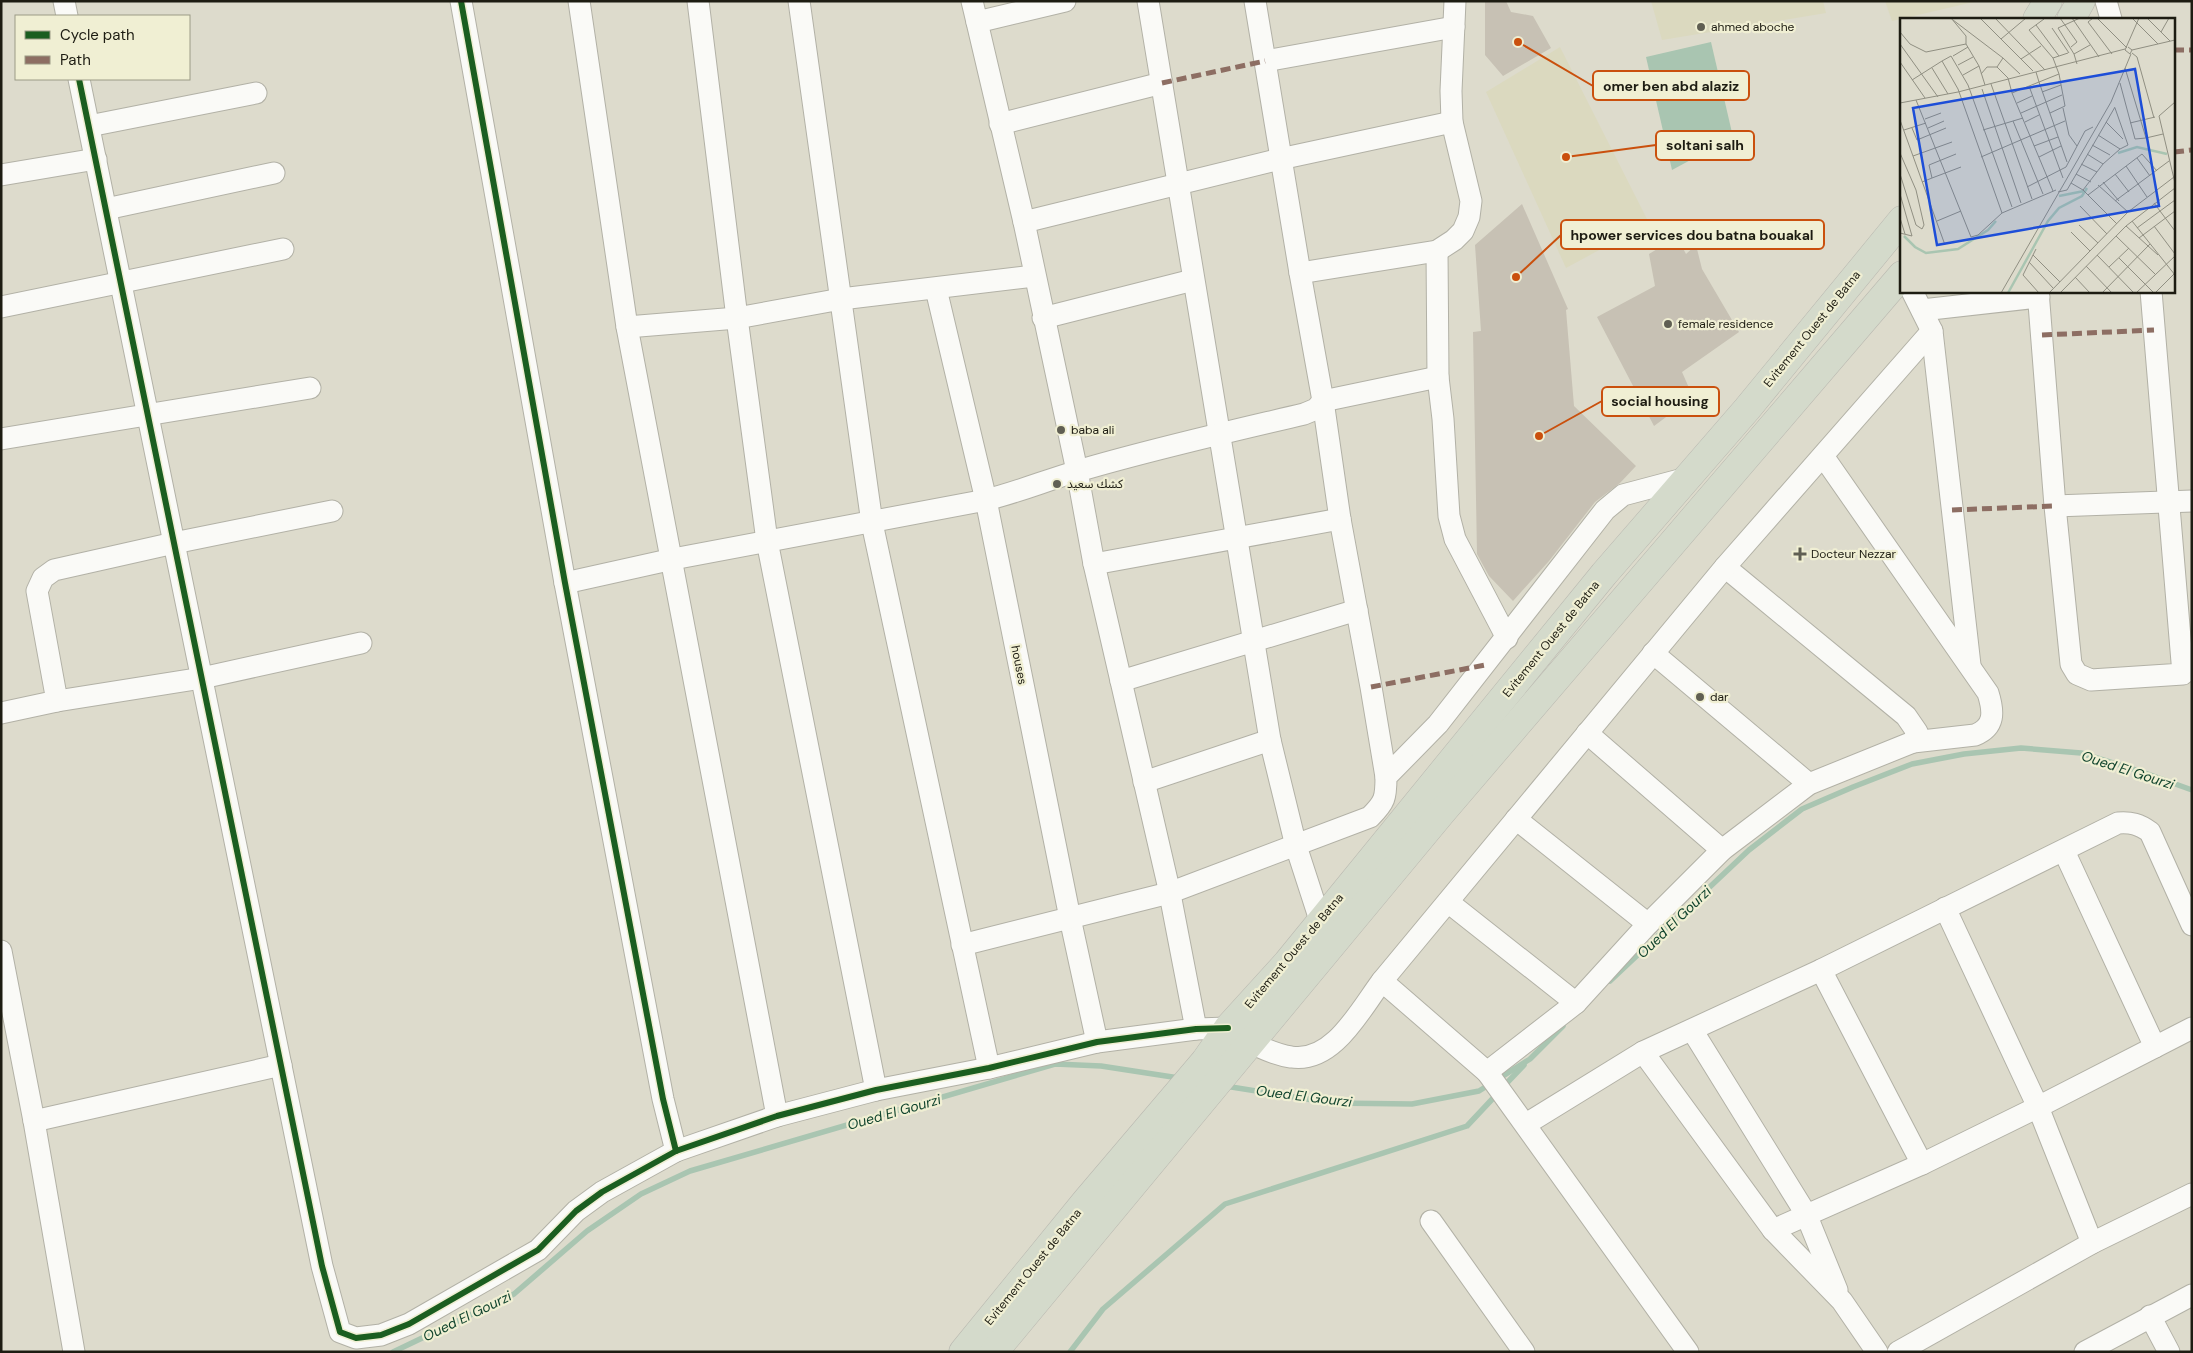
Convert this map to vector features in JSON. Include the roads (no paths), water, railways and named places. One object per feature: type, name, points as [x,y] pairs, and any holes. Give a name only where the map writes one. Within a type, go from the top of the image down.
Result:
[{"type":"highway","points":[[2038,18],[2048,1]]},
{"type":"highway","points":[[2072,18],[2081,1]]},
{"type":"highway","name":"Evitement Ouest de Batna","points":[[994,1352],[1171,1118],[1204,1061],[1228,1028],[1287,963],[1320,920],[1409,814],[1604,574],[1747,409],[1900,222]]},
{"type":"highway","name":"Evitement Ouest de Batna","points":[[963,1352],[1171,1118],[1233,1064],[1442,812],[1900,277]]},
{"type":"street","points":[[64,1],[67,15]]},
{"type":"street","points":[[461,1],[565,583],[663,1099],[676,1151]]},
{"type":"street","points":[[579,1],[627,327],[673,559],[777,1116]]},
{"type":"street","points":[[698,1],[736,318],[767,541],[876,1090]]},
{"type":"street","points":[[799,1],[872,523],[989,1068]]},
{"type":"street","points":[[972,1],[1024,222],[1077,471],[1094,564],[1170,892],[1196,1029]]},
{"type":"street","points":[[977,22],[1065,1]]},
{"type":"street","points":[[1148,1],[1270,740],[1296,846],[1320,920]]},
{"type":"street","points":[[962,945],[1170,892],[1370,817],[1382,805],[1386,796],[1386,776],[1340,519],[1323,401],[1280,159],[1255,1]]},
{"type":"street","points":[[1300,273],[1437,251],[1454,240],[1463,231],[1469,217],[1471,201],[1452,122],[1451,91],[1455,1]]},
{"type":"street","points":[[2106,1],[2111,18]]},
{"type":"street","points":[[1265,61],[1454,27]]},
{"type":"street","points":[[80,80],[280,1065],[322,1266],[340,1332],[356,1338],[381,1335],[409,1324],[538,1250],[576,1212],[602,1192],[676,1151],[777,1116],[876,1090],[989,1068],[1097,1042],[1196,1029],[1228,1028]]},
{"type":"street","points":[[1000,124],[1162,83]]},
{"type":"street","points":[[89,126],[256,92]]},
{"type":"street","points":[[1024,222],[1280,159],[1452,122]]},
{"type":"street","points":[[1,175],[96,159]]},
{"type":"street","points":[[106,209],[274,173]]},
{"type":"street","points":[[1,307],[283,249]]},
{"type":"street","points":[[1437,251],[1438,377],[1443,419],[1449,516],[1454,539],[1506,638]]},
{"type":"street","points":[[627,327],[736,318],[841,299],[1034,276]]},
{"type":"street","points":[[1043,318],[1193,280]]},
{"type":"street","name":"houses","points":[[936,289],[986,500],[1070,918],[1097,1042]]},
{"type":"street","points":[[1913,292],[1932,331],[1971,668]]},
{"type":"street","points":[[1922,310],[2038,294],[2055,506],[2073,668],[2081,677],[2091,680],[2188,673],[2169,502],[2151,292]]},
{"type":"street","points":[[1251,1043],[1278,1055],[1293,1058],[1320,1054],[1338,1039],[1382,981],[1725,568],[1932,331]]},
{"type":"street","points":[[565,583],[673,559],[986,500],[1020,491],[1077,471],[1220,433],[1304,414],[1316,409],[1323,401],[1438,377]]},
{"type":"street","points":[[1,439],[310,388]]},
{"type":"street","points":[[1491,1076],[1576,1003],[1648,924],[1722,850],[1809,784],[1913,742],[1975,735],[1988,727],[1992,720],[1993,708],[1988,693],[1823,456]]},
{"type":"street","points":[[1386,776],[1438,724],[1613,502],[1623,494],[1687,478]]},
{"type":"street","points":[[2055,506],[2192,501]]},
{"type":"street","points":[[57,700],[37,591],[43,578],[54,570],[332,511]]},
{"type":"street","points":[[1094,564],[1340,519]]},
{"type":"street","points":[[1725,568],[1906,716],[1917,732],[1913,742]]},
{"type":"street","points":[[1121,681],[1357,610]]},
{"type":"street","points":[[1,713],[57,700],[202,678],[361,643]]},
{"type":"street","points":[[1654,653],[1809,784]]},
{"type":"street","points":[[1587,733],[1722,850]]},
{"type":"street","points":[[1144,782],[1270,740]]},
{"type":"street","points":[[1382,805],[1409,814]]},
{"type":"street","points":[[1516,819],[1648,924]]},
{"type":"street","points":[[1526,1124],[1643,1052],[1821,970],[2118,823],[2140,824],[2150,832],[2192,925]]},
{"type":"street","points":[[2064,851],[2155,1047]]},
{"type":"street","points":[[1448,902],[1576,1003]]},
{"type":"street","points":[[1945,908],[2038,1107],[2092,1243]]},
{"type":"street","points":[[1,951],[34,1121],[74,1352]]},
{"type":"street","points":[[1821,970],[1922,1164]]},
{"type":"street","points":[[1382,981],[1491,1076],[1688,1352]]},
{"type":"street","points":[[1773,1230],[1922,1164],[2192,1028]]},
{"type":"street","points":[[1692,1030],[1806,1214],[1842,1302]]},
{"type":"street","points":[[1643,1052],[1773,1230],[1842,1302],[1877,1352]]},
{"type":"street","points":[[34,1121],[280,1065]]},
{"type":"street","points":[[1898,1352],[2092,1243],[2192,1194]]},
{"type":"street","points":[[1431,1221],[1524,1352]]},
{"type":"street","points":[[2085,1352],[2192,1295]]},
{"type":"street","points":[[2150,1316],[2169,1352]]},
{"type":"waterway","name":"Oued El Gourzi","points":[[1610,981],[1749,850],[1802,809],[1912,764],[1964,754],[2021,748],[2081,753],[2192,790]]},
{"type":"waterway","name":"Oued El Gourzi","points":[[1225,1086],[1332,1103],[1412,1104],[1479,1091],[1530,1059],[1563,1026]]},
{"type":"waterway","name":"Oued El Gourzi","points":[[393,1352],[514,1294],[587,1231],[641,1194],[690,1171],[1055,1064],[1101,1066],[1179,1078]]},
{"type":"waterway","points":[[1503,1087],[1524,1065]]},
{"type":"waterway","points":[[1070,1352],[1103,1309],[1225,1204],[1467,1126],[1497,1094]]},
{"type":"place","name":"ahmed aboche","points":[[1701,27]]},
{"type":"place","name":"omer ben abd alaziz","points":[[1518,42]]},
{"type":"place","name":"soltani salh","points":[[1566,157]]},
{"type":"place","name":"hpower services dou batna bouakal","points":[[1516,277]]},
{"type":"place","name":"female residence","points":[[1668,324]]},
{"type":"place","name":"baba ali","points":[[1061,430]]},
{"type":"place","name":"social housing","points":[[1539,436]]},
{"type":"place","name":"كشك سعيد","points":[[1057,484]]},
{"type":"place","name":"Docteur Nezzar","points":[[1800,554]]},
{"type":"place","name":"dar","points":[[1700,697]]}]
